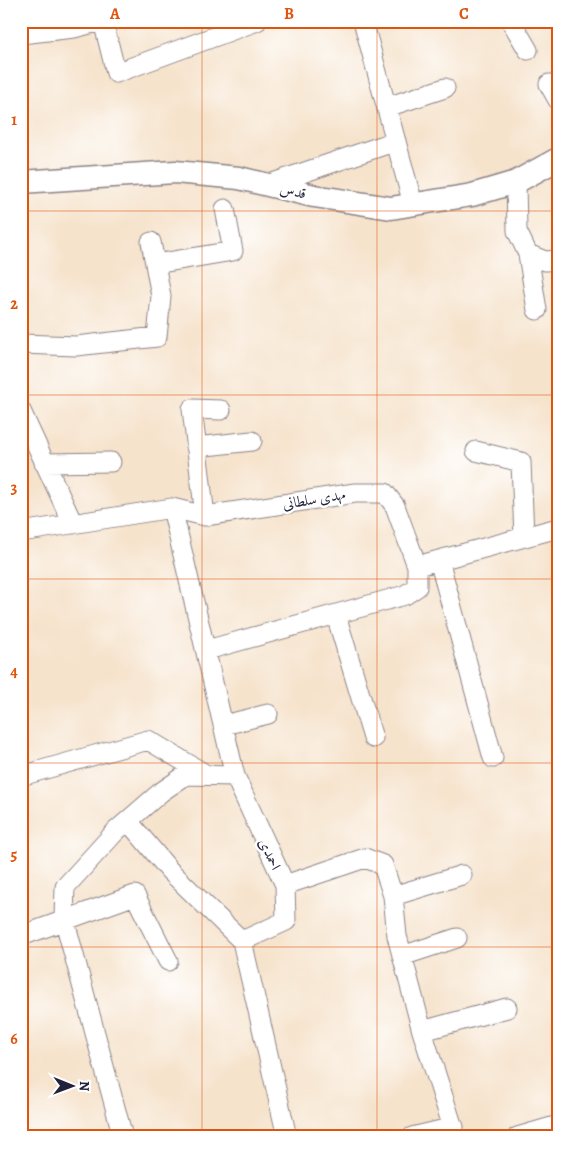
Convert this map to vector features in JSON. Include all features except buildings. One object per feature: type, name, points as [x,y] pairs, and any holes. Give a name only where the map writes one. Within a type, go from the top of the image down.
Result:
[{"type":"street","points":[[21,34],[74,28],[102,21],[116,72],[257,21]]},
{"type":"street","points":[[363,21],[413,204]]},
{"type":"street","points":[[516,23],[528,50]]},
{"type":"street","points":[[387,107],[445,88]]},
{"type":"street","points":[[267,185],[396,141]]},
{"type":"street","name":"قدس","points":[[21,182],[175,172],[238,178],[314,196],[391,208],[472,195],[516,182],[558,159]]},
{"type":"street","points":[[516,182],[517,231],[528,254],[537,310]]},
{"type":"street","points":[[155,264],[233,252],[225,209]]},
{"type":"street","points":[[21,344],[76,346],[156,337],[161,296],[151,242]]},
{"type":"street","points":[[528,254],[545,261],[558,260]]},
{"type":"street","points":[[205,516],[192,409],[220,410]]},
{"type":"street","points":[[21,411],[73,524]]},
{"type":"street","points":[[196,448],[252,440]]},
{"type":"street","points":[[476,451],[521,462],[524,537]]},
{"type":"street","points":[[44,462],[111,462]]},
{"type":"street","name":"مهدی سلطانی","points":[[21,532],[172,508],[205,516],[355,493],[385,493],[395,506],[417,566]]},
{"type":"street","name":"احمدی","points":[[172,508],[207,650],[235,776],[284,885],[365,858],[384,865],[393,896],[397,936],[402,956],[422,1030],[455,1132]]},
{"type":"street","points":[[207,650],[405,595],[417,587],[417,566],[558,528]]},
{"type":"street","points":[[439,560],[493,758]]},
{"type":"street","points":[[336,615],[373,738]]},
{"type":"street","points":[[224,725],[268,714]]},
{"type":"street","points":[[21,776],[148,740],[205,774]]},
{"type":"street","points":[[124,1137],[64,918],[65,887],[128,821],[161,792],[186,776],[205,774],[235,776]]},
{"type":"street","points":[[128,821],[170,871],[242,941],[287,1137]]},
{"type":"street","points":[[393,896],[462,875]]},
{"type":"street","points":[[242,941],[286,921],[284,885]]},
{"type":"street","points":[[21,936],[64,918],[135,895],[168,961]]},
{"type":"street","points":[[402,956],[457,938]]},
{"type":"street","points":[[422,1030],[506,1008]]},
{"type":"street","points":[[517,1137],[558,1125]]},
{"type":"street","points":[[412,1137],[455,1132]]}]
